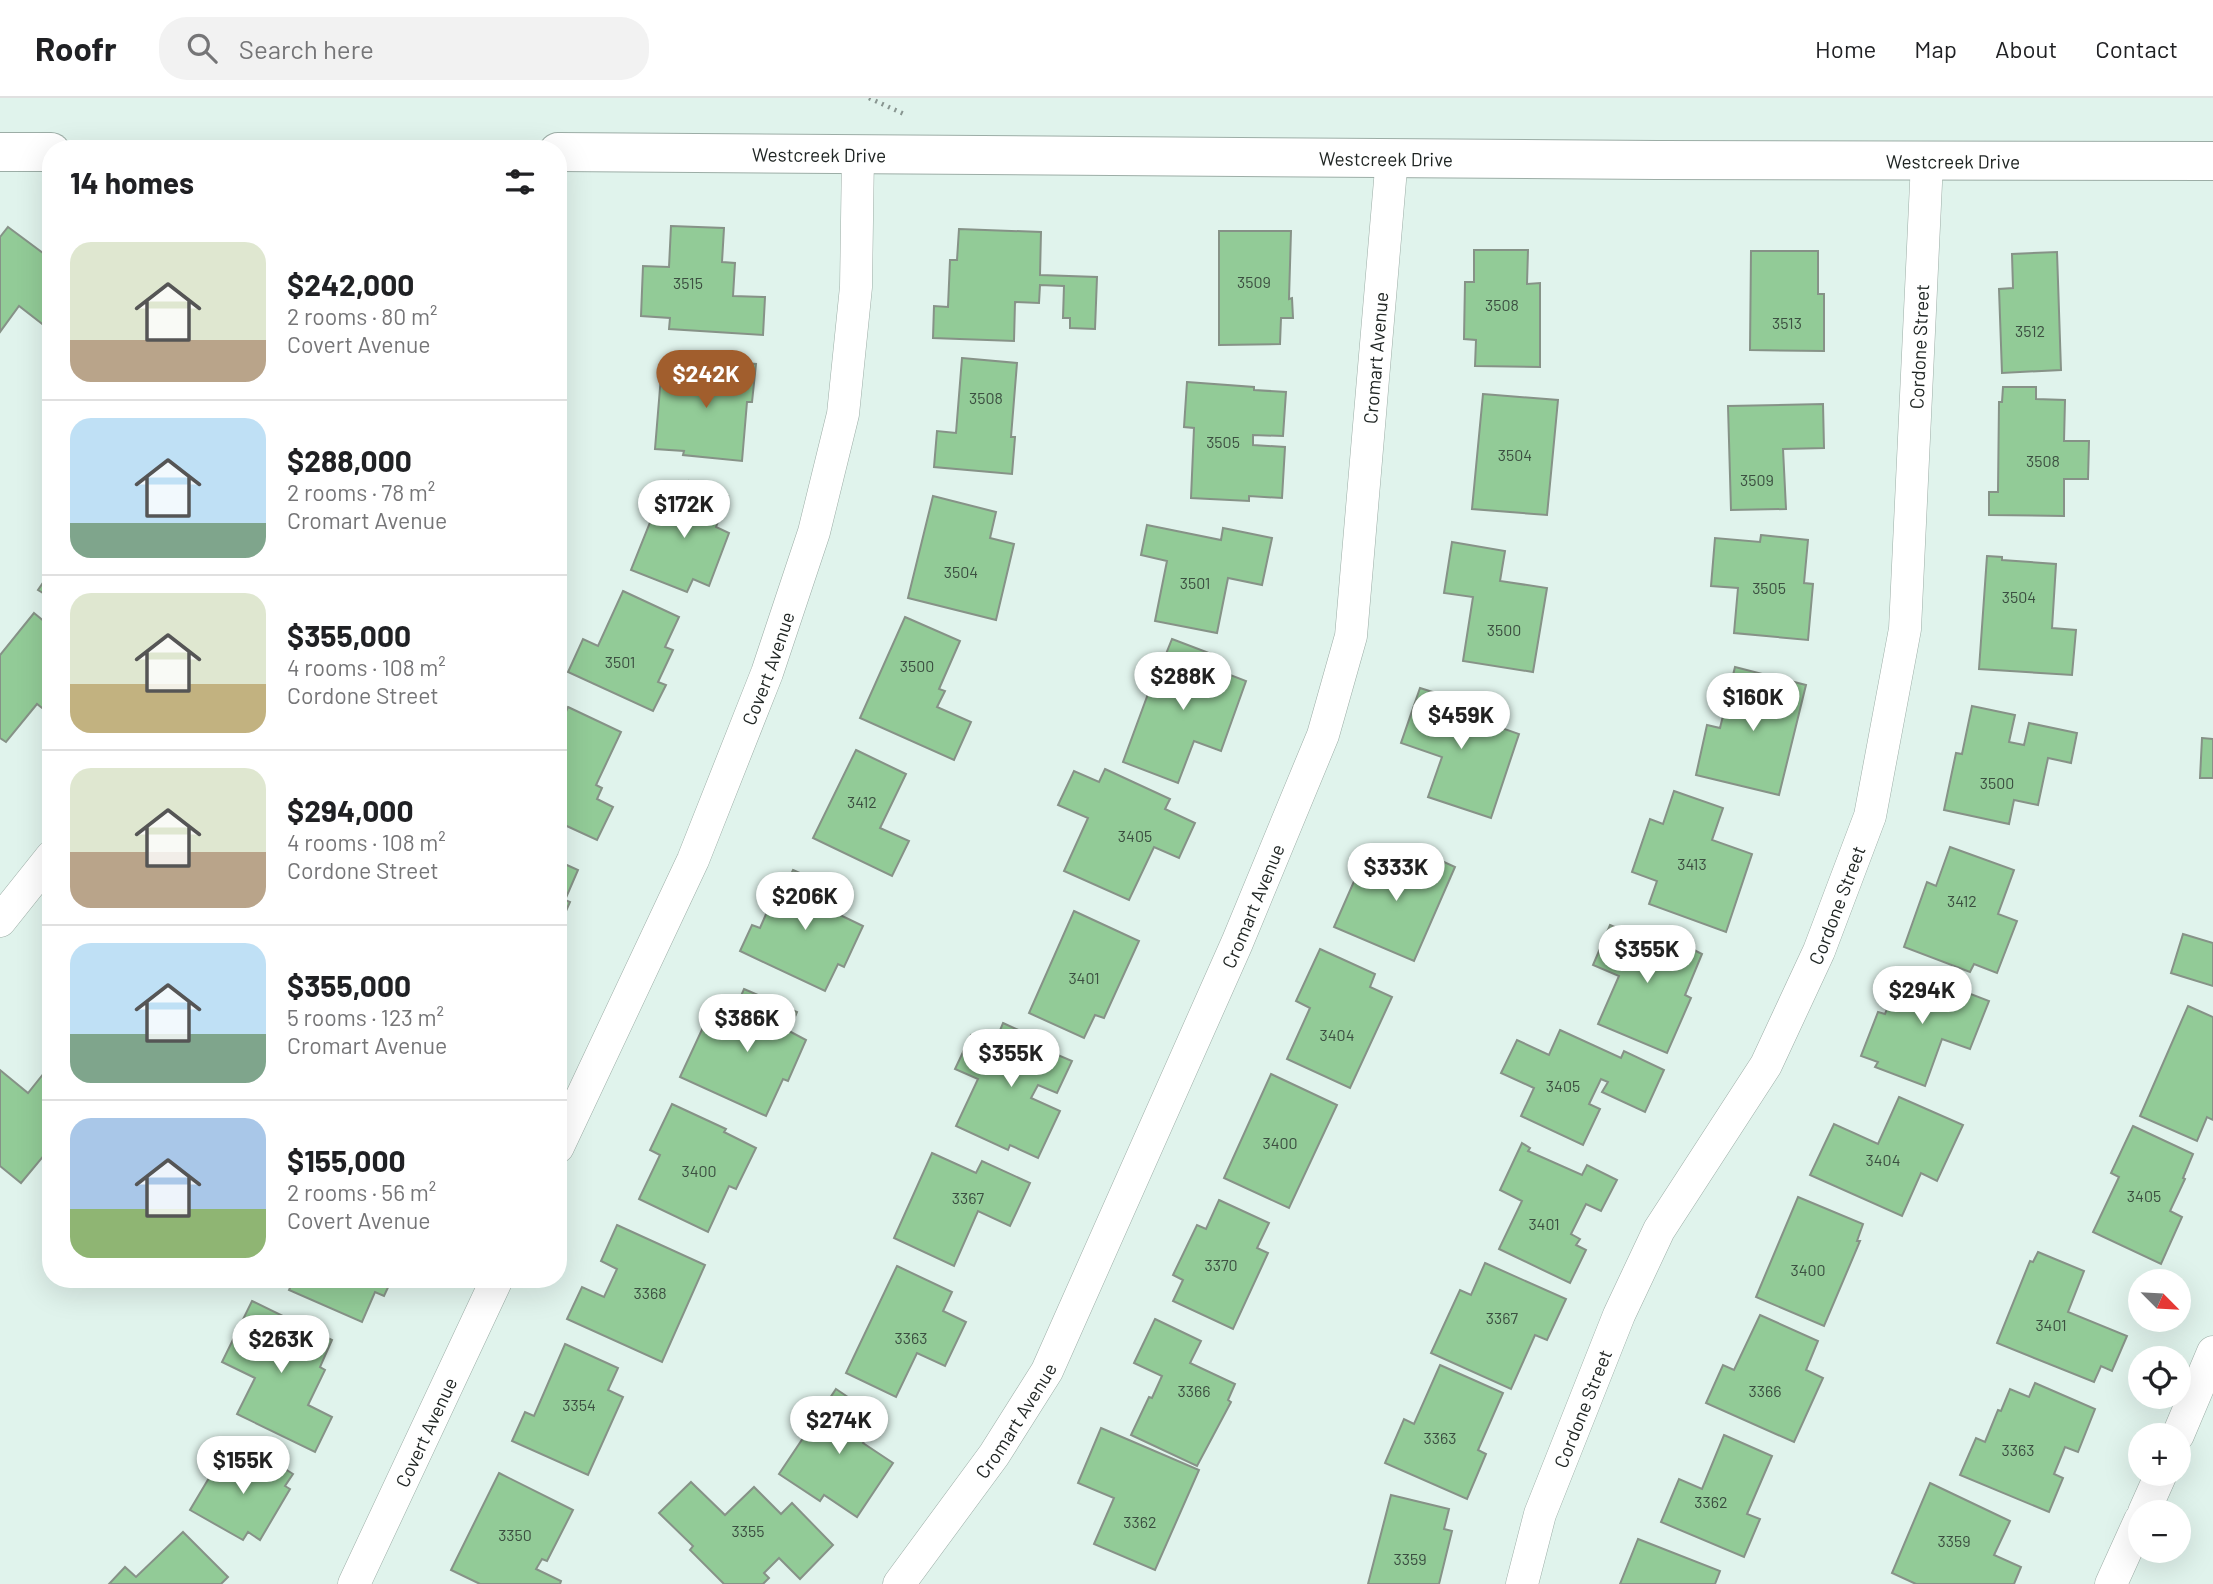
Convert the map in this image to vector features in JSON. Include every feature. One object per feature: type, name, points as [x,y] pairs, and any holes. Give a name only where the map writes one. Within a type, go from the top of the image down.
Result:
[{"type":"street","points":[[0,152],[42,152]]},
{"type":"street","name":"Westcreek Drive","points":[[567,152],[1927,162],[2213,161]]},
{"type":"street","name":"Covert Avenue","points":[[567,1128],[694,860],[767,673],[814,532],[843,414],[856,287],[858,155]]},
{"type":"street","name":"Cromart Avenue","points":[[899,1584],[994,1455],[1047,1371],[1237,943],[1323,735],[1352,636],[1392,158]]},
{"type":"street","name":"Cordone Street","points":[[1522,1584],[1540,1514],[1619,1315],[1659,1230],[1766,1065],[1819,951],[1871,816],[1905,629],[1927,162]]},
{"type":"street","points":[[0,921],[42,868]]},
{"type":"street","name":"Covert Avenue","points":[[354,1584],[493,1288]]},
{"type":"street","points":[[2183,1423],[2213,1352]]},
{"type":"street","points":[[2111,1584],[2128,1546]]},
{"type":"building","points":[[671,226],[724,228],[722,262],[735,263],[733,296],[765,297],[763,335],[669,329],[670,318],[641,316],[643,266],[669,267]]},
{"type":"building","points":[[8,227],[42,252],[42,324],[19,306],[0,332],[0,237]]},
{"type":"building","points":[[959,229],[1041,232],[1040,275],[1097,277],[1095,329],[1070,328],[1070,318],[1063,318],[1064,286],[1040,285],[1039,303],[1015,302],[1014,341],[933,338],[934,306],[948,307],[950,260],[957,260]]},
{"type":"building","points":[[1219,231],[1291,231],[1289,299],[1292,298],[1293,318],[1281,318],[1280,344],[1219,345]]},
{"type":"building","points":[[1474,250],[1528,250],[1527,284],[1540,283],[1540,367],[1475,366],[1476,340],[1464,339],[1465,282],[1474,282]]},
{"type":"building","points":[[1751,251],[1818,251],[1818,294],[1824,294],[1824,351],[1750,350]]},
{"type":"building","points":[[2057,252],[2061,370],[2002,373],[1999,289],[2013,288],[2012,254]]},
{"type":"building","points":[[962,358],[1017,363],[1011,437],[1015,437],[1012,474],[934,467],[937,431],[956,433]]},
{"type":"building","points":[[692,359],[756,364],[752,402],[747,402],[742,461],[683,455],[684,451],[655,449],[661,376],[691,378]]},
{"type":"building","points":[[1187,382],[1286,392],[1283,436],[1253,435],[1253,445],[1285,447],[1282,498],[1249,496],[1249,501],[1191,498],[1194,428],[1184,427]]},
{"type":"building","points":[[2003,387],[2036,387],[2036,399],[2065,400],[2064,441],[2089,441],[2088,479],[2064,479],[2064,516],[1989,515],[1989,492],[1998,492],[1999,402],[2002,402]]},
{"type":"building","points":[[1483,394],[1558,400],[1547,515],[1472,509]]},
{"type":"building","points":[[1823,404],[1824,448],[1783,449],[1786,509],[1731,510],[1728,406]]},
{"type":"building","points":[[689,481],[728,496],[716,527],[729,533],[709,586],[693,579],[687,592],[631,570],[659,500],[679,507]]},
{"type":"building","points":[[933,496],[996,512],[990,538],[1014,544],[996,620],[908,598]]},
{"type":"building","points":[[1147,525],[1221,540],[1223,528],[1272,538],[1262,585],[1228,578],[1217,633],[1155,621],[1167,561],[1141,555]]},
{"type":"building","points":[[1761,535],[1808,540],[1804,583],[1813,584],[1808,640],[1734,633],[1738,588],[1711,586],[1715,538],[1760,542]]},
{"type":"building","points":[[1452,542],[1505,551],[1500,581],[1547,588],[1533,672],[1463,661],[1473,597],[1444,593]]},
{"type":"building","points":[[1987,556],[2002,557],[2002,560],[2056,564],[2052,628],[2076,630],[2072,675],[1979,669]]},
{"type":"building","points":[[623,591],[679,617],[665,647],[673,650],[658,682],[666,685],[653,711],[568,672],[583,639],[598,646]]},
{"type":"building","points":[[34,613],[42,620],[42,708],[37,704],[6,742],[0,738],[0,655]]},
{"type":"building","points":[[905,617],[960,641],[939,689],[945,691],[937,707],[971,722],[954,760],[860,718]]},
{"type":"building","points":[[1172,639],[1217,656],[1212,668],[1246,681],[1221,751],[1194,741],[1178,783],[1123,762],[1159,664],[1175,670],[1178,659],[1166,654]]},
{"type":"building","points":[[1735,667],[1806,685],[1779,795],[1696,775],[1707,725],[1720,728]]},
{"type":"building","points":[[1420,688],[1477,706],[1473,718],[1519,734],[1491,818],[1428,797],[1442,757],[1401,743]]},
{"type":"building","points":[[1972,706],[2015,715],[2009,742],[2024,745],[2029,723],[2077,733],[2071,763],[2048,758],[2038,805],[2014,800],[2009,824],[1944,810],[1956,753],[1962,754]]},
{"type":"building","points":[[568,707],[621,732],[596,785],[602,788],[597,799],[613,807],[597,840],[567,826]]},
{"type":"building","points":[[2202,738],[2213,739],[2213,778],[2200,778]]},
{"type":"building","points":[[856,750],[906,774],[880,828],[909,841],[892,876],[813,838]]},
{"type":"building","points":[[1105,769],[1170,799],[1165,809],[1195,823],[1179,858],[1154,847],[1129,900],[1064,871],[1088,818],[1058,805],[1074,771],[1099,782]]},
{"type":"building","points":[[1674,791],[1723,808],[1712,840],[1752,854],[1726,932],[1649,904],[1657,881],[1632,872],[1650,819],[1663,824]]},
{"type":"building","points":[[1407,845],[1455,867],[1414,961],[1334,927],[1362,863],[1393,877]]},
{"type":"building","points":[[1950,847],[2014,870],[1998,914],[2017,921],[1997,973],[1974,964],[1970,972],[1904,947],[1927,882],[1936,886]]},
{"type":"building","points":[[567,865],[578,870],[567,895]]},
{"type":"building","points":[[793,870],[849,895],[840,915],[863,926],[844,967],[838,964],[825,991],[740,951],[752,925],[760,928],[773,898],[779,900]]},
{"type":"building","points":[[1074,911],[1139,941],[1104,1018],[1095,1015],[1084,1038],[1029,1013]]},
{"type":"building","points":[[1610,925],[1649,942],[1653,931],[1659,933],[1660,930],[1694,944],[1692,949],[1702,954],[1685,995],[1691,998],[1667,1053],[1598,1024],[1619,976],[1593,965]]},
{"type":"building","points":[[2183,934],[2213,943],[2213,986],[2171,973]]},
{"type":"building","points":[[1320,949],[1375,974],[1370,987],[1392,997],[1350,1088],[1287,1059],[1310,1008],[1296,1001]]},
{"type":"building","points":[[1903,968],[1989,1001],[1970,1049],[1942,1039],[1925,1086],[1875,1067],[1878,1062],[1861,1056],[1878,1012],[1885,1014]]},
{"type":"building","points":[[744,989],[797,1012],[789,1031],[806,1040],[788,1081],[783,1079],[766,1116],[680,1077],[705,1023],[725,1032]]},
{"type":"building","points":[[2188,1006],[2213,1017],[2213,1120],[2207,1117],[2197,1141],[2140,1116]]},
{"type":"building","points":[[1003,1023],[1056,1047],[1053,1053],[1072,1061],[1057,1093],[1038,1085],[1031,1098],[1060,1111],[1038,1158],[1010,1145],[1008,1150],[956,1126],[978,1079],[955,1069],[971,1035],[994,1045]]},
{"type":"building","points":[[1560,1030],[1621,1058],[1624,1051],[1664,1070],[1645,1112],[1602,1092],[1608,1082],[1601,1079],[1589,1104],[1600,1109],[1583,1145],[1521,1116],[1534,1088],[1501,1073],[1517,1040],[1549,1055]]},
{"type":"building","points":[[0,1070],[28,1093],[42,1076],[42,1158],[21,1183],[0,1166]]},
{"type":"building","points":[[1271,1074],[1337,1105],[1289,1208],[1224,1178]]},
{"type":"building","points":[[1899,1097],[1963,1125],[1937,1181],[1921,1173],[1902,1216],[1810,1175],[1834,1124],[1878,1144]]},
{"type":"building","points":[[672,1104],[726,1129],[724,1132],[756,1148],[736,1189],[729,1186],[708,1232],[639,1199],[660,1155],[650,1150]]},
{"type":"building","points":[[2133,1126],[2193,1154],[2170,1211],[2182,1217],[2161,1264],[2093,1232],[2119,1177],[2111,1173]]},
{"type":"building","points":[[1522,1143],[1530,1148],[1528,1151],[1582,1175],[1587,1165],[1617,1180],[1601,1211],[1586,1204],[1571,1234],[1580,1239],[1576,1245],[1586,1250],[1570,1283],[1499,1249],[1522,1201],[1500,1190]]},
{"type":"building","points":[[932,1153],[976,1173],[982,1161],[1030,1183],[1010,1226],[978,1211],[954,1266],[894,1238]]},
{"type":"building","points":[[1798,1197],[1863,1224],[1857,1241],[1860,1241],[1824,1326],[1756,1297]]},
{"type":"building","points":[[1219,1200],[1269,1223],[1257,1248],[1268,1253],[1233,1329],[1173,1301],[1183,1280],[1173,1275],[1197,1225],[1206,1229]]},
{"type":"building","points":[[617,1225],[705,1265],[662,1362],[567,1319],[582,1287],[604,1297],[617,1269],[601,1261]]},
{"type":"building","points":[[2038,1252],[2084,1271],[2068,1312],[2127,1336],[2112,1371],[2101,1366],[2094,1382],[1997,1343],[2030,1261],[2033,1262]]},
{"type":"building","points":[[1485,1263],[1566,1299],[1547,1340],[1535,1335],[1511,1389],[1431,1353],[1460,1290],[1471,1295]]},
{"type":"building","points":[[897,1266],[952,1292],[943,1311],[966,1322],[945,1366],[917,1353],[896,1397],[846,1373]]},
{"type":"building","points":[[388,1288],[384,1296],[375,1292],[362,1322],[289,1290]]},
{"type":"building","points":[[252,1301],[332,1340],[320,1367],[325,1370],[308,1405],[332,1417],[315,1452],[237,1414],[255,1378],[222,1362]]},
{"type":"building","points":[[1760,1315],[1818,1341],[1806,1370],[1823,1378],[1794,1442],[1706,1403],[1723,1365],[1734,1370]]},
{"type":"building","points":[[1155,1319],[1201,1341],[1190,1363],[1235,1384],[1228,1400],[1231,1402],[1197,1466],[1131,1435],[1162,1376],[1134,1363]]},
{"type":"building","points":[[565,1344],[618,1368],[608,1390],[623,1397],[588,1475],[512,1441],[525,1412],[534,1416]]},
{"type":"building","points":[[1440,1365],[1503,1393],[1478,1450],[1486,1454],[1467,1499],[1385,1463],[1404,1419],[1414,1424]]},
{"type":"building","points":[[2035,1383],[2095,1409],[2078,1452],[2065,1447],[2054,1474],[2063,1478],[2049,1512],[1960,1475],[1976,1438],[1985,1442],[2010,1389],[2029,1397]]},
{"type":"building","points":[[836,1389],[879,1418],[863,1443],[893,1463],[857,1517],[824,1495],[820,1501],[779,1474]]},
{"type":"building","points":[[1101,1428],[1199,1470],[1155,1570],[1094,1544],[1114,1498],[1078,1483]]},
{"type":"building","points":[[1724,1435],[1772,1456],[1747,1514],[1760,1519],[1744,1557],[1661,1522],[1679,1479],[1702,1489]]},
{"type":"building","points":[[258,1452],[293,1474],[285,1486],[290,1489],[260,1540],[248,1532],[243,1540],[190,1510],[222,1456],[247,1470]]},
{"type":"building","points":[[499,1473],[573,1510],[547,1561],[542,1559],[536,1569],[561,1581],[560,1584],[480,1584],[451,1570]]},
{"type":"building","points":[[691,1482],[725,1515],[754,1487],[781,1514],[792,1503],[833,1545],[800,1579],[779,1558],[764,1573],[769,1578],[763,1584],[724,1584],[690,1550],[693,1546],[659,1513]]},
{"type":"building","points":[[1930,1483],[2010,1521],[1994,1555],[2021,1567],[2014,1584],[1916,1584],[1892,1573]]},
{"type":"building","points":[[1391,1495],[1449,1509],[1444,1529],[1452,1531],[1439,1584],[1368,1584]]},
{"type":"building","points":[[183,1532],[228,1577],[221,1584],[109,1584],[125,1567],[136,1577]]},
{"type":"building","points":[[1638,1539],[1720,1571],[1715,1584],[1620,1584]]}]
